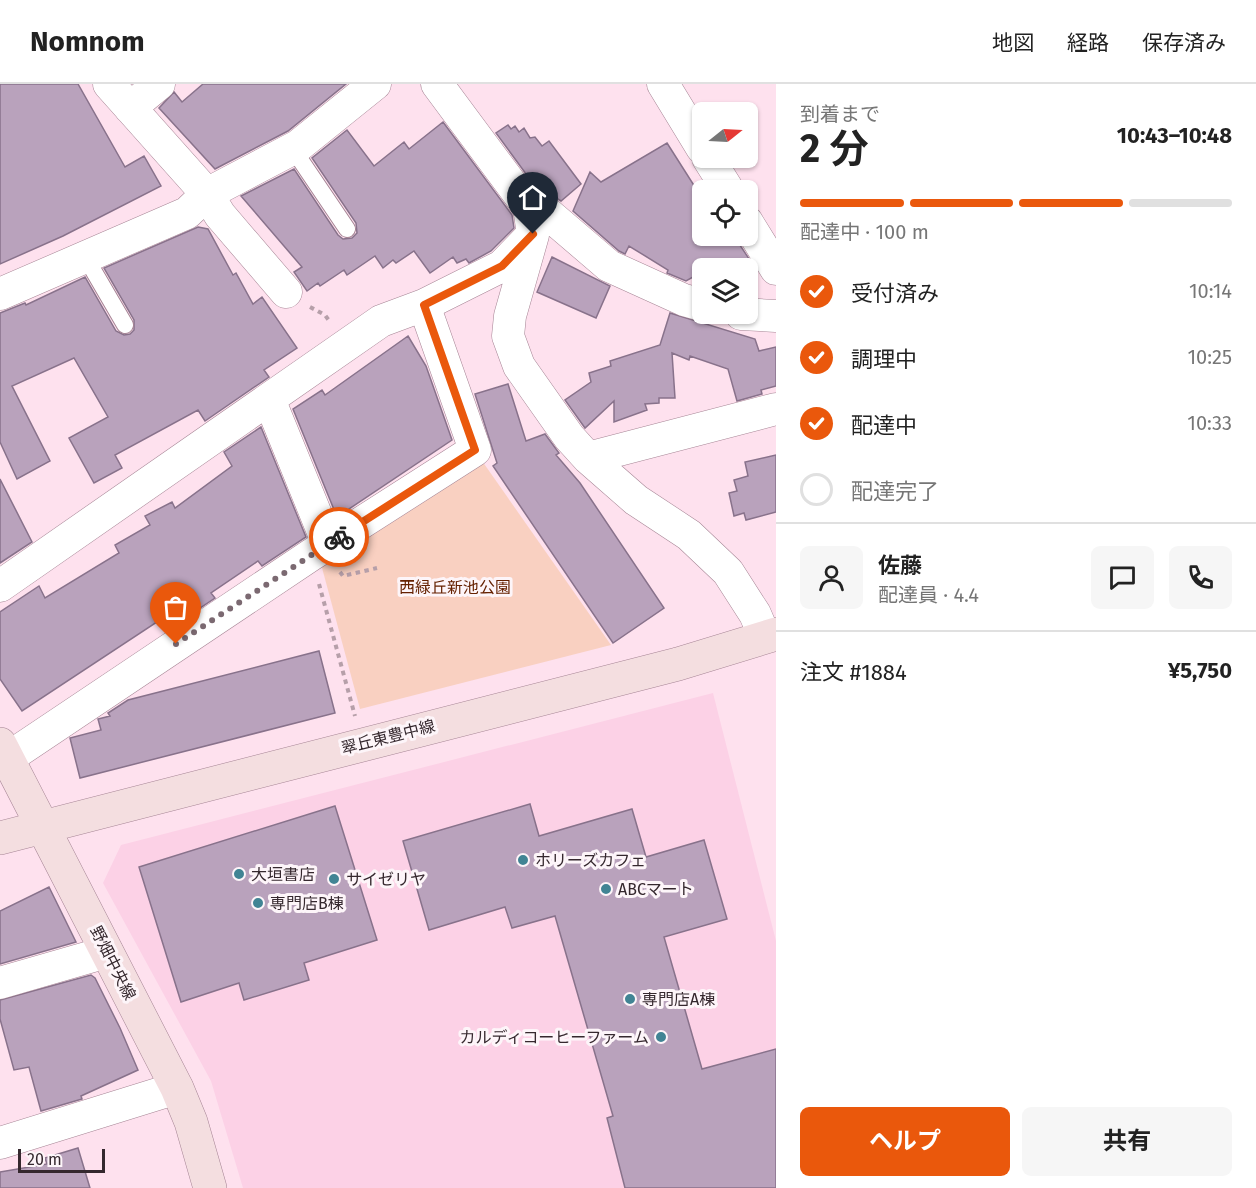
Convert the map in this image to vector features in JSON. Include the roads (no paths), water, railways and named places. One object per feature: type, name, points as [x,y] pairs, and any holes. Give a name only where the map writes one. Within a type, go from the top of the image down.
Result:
[{"type":"street","points":[[109,84],[207,194],[220,215],[286,292]]},
{"type":"street","points":[[130,108],[159,84]]},
{"type":"street","points":[[0,294],[187,213],[207,194],[293,149],[375,84]]},
{"type":"street","points":[[437,84],[531,221],[510,316],[508,336],[519,366],[569,437],[588,458],[636,500],[689,535],[728,572],[771,636]]},
{"type":"street","points":[[663,84],[692,132]]},
{"type":"street","points":[[0,586],[381,321],[424,305],[502,266],[540,207],[609,266],[692,302]]},
{"type":"street","points":[[758,240],[776,269]]},
{"type":"street","points":[[4,751],[475,450],[424,305]]},
{"type":"street","points":[[758,315],[776,316]]},
{"type":"street","points":[[269,399],[319,549]]},
{"type":"street","points":[[588,458],[776,409]]},
{"type":"street","name":"翠丘東豊中線","points":[[0,838],[678,664],[771,636]]},
{"type":"street","name":"野畑中央線","points":[[4,751],[177,1088],[191,1122],[210,1188]]},
{"type":"street","points":[[0,983],[107,952]]},
{"type":"street","points":[[0,1143],[177,1088]]},
{"type":"lane","points":[[293,149],[347,229]]},
{"type":"lane","points":[[86,258],[125,325]]},
{"type":"place","name":"ホリーズカフェ","points":[[523,860]]},
{"type":"place","name":"大垣書店","points":[[239,874]]},
{"type":"place","name":"サイゼリヤ","points":[[334,879]]},
{"type":"place","name":"ABCマート","points":[[606,889]]},
{"type":"place","name":"専門店B棟","points":[[258,903]]},
{"type":"place","name":"専門店A棟","points":[[630,999]]},
{"type":"place","name":"カルディコーヒーファーム","points":[[661,1037]]},
{"type":"park label","name":"西緑丘新池公園","points":[[455,587]]}]
